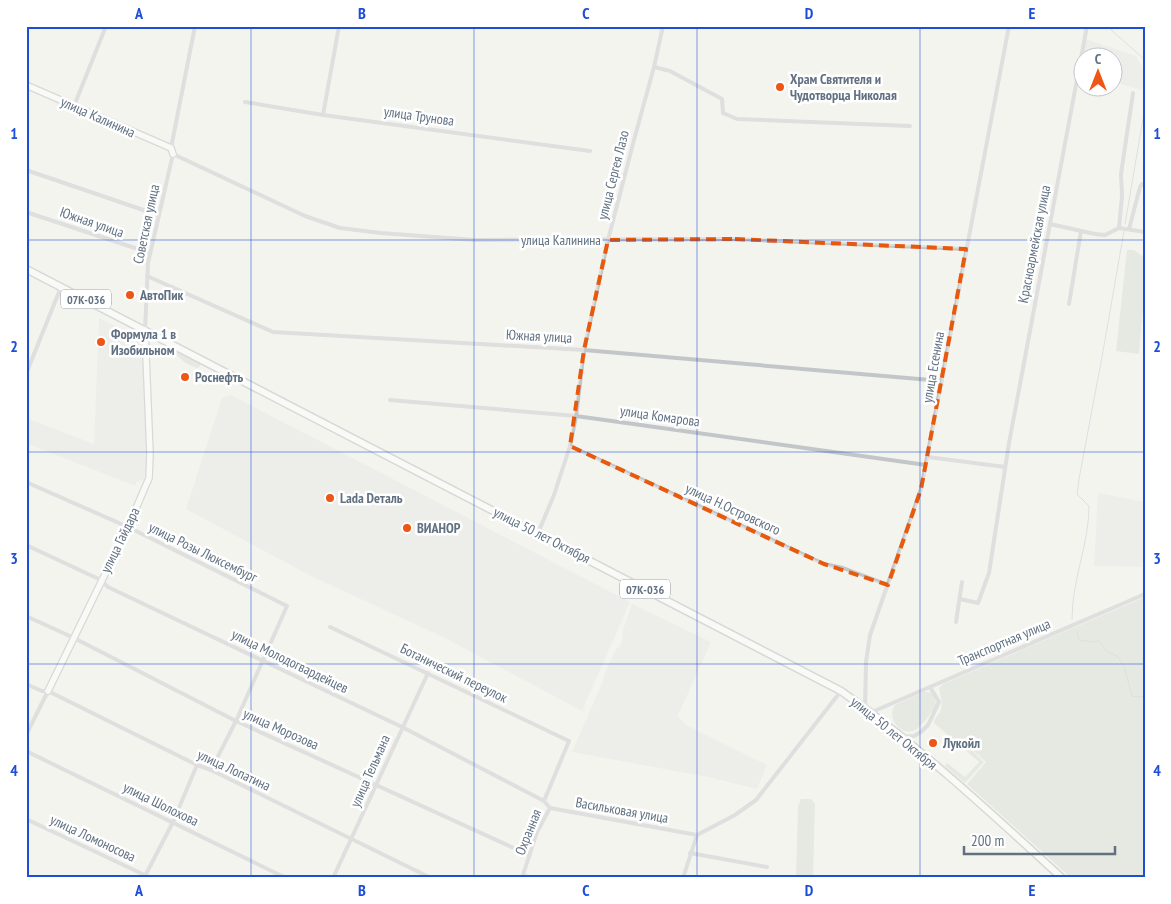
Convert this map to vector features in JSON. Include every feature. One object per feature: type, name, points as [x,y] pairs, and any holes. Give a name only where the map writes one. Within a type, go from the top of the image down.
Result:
[{"type":"main road","name":"улица 50 лет Октября","points":[[26,269],[841,690],[902,737],[1028,846],[1062,878]]},
{"type":"street","points":[[74,106],[106,26]]},
{"type":"street","name":"Советская улица","points":[[145,330],[147,276],[150,253],[172,151],[195,26]]},
{"type":"street","points":[[323,115],[339,26]]},
{"type":"street","name":"улица Сергея Лазо","points":[[538,533],[554,495],[570,446],[576,416],[584,350],[608,240],[663,26]]},
{"type":"street","name":"улица Есенина","points":[[865,708],[866,662],[870,635],[921,489],[1009,26]]},
{"type":"street","name":"Красноармейская улица","points":[[960,599],[978,603],[989,573],[1005,467],[1087,26]]},
{"type":"street","points":[[654,67],[670,71],[722,99],[723,113],[737,119],[910,126]]},
{"type":"street","name":"улица Калинина","points":[[26,85],[172,151],[305,216],[340,228],[475,240],[735,240],[966,249]]},
{"type":"street","points":[[1119,228],[1122,196],[1121,174],[1134,93]]},
{"type":"street","name":"улица Трунова","points":[[245,102],[323,115],[590,151]]},
{"type":"street","points":[[26,170],[158,215]]},
{"type":"street","points":[[1129,229],[1140,187],[1142,184],[1145,185]]},
{"type":"street","name":"Южная улица","points":[[26,212],[150,253]]},
{"type":"street","points":[[1050,224],[1081,232],[1105,235],[1119,228],[1145,232]]},
{"type":"street","points":[[1069,304],[1081,232]]},
{"type":"street","name":"Южная улица","points":[[147,276],[272,332],[584,350],[942,381]]},
{"type":"street","points":[[26,374],[61,287]]},
{"type":"street","name":"улица Гайдара","points":[[26,735],[74,638],[100,580],[128,527],[149,478],[150,454],[145,330]]},
{"type":"street","name":"улица Комарова","points":[[390,400],[576,416],[926,464]]},
{"type":"street","name":"улица Н.Островского","points":[[570,446],[824,564],[842,568],[888,585]]},
{"type":"street","points":[[928,457],[1005,467]]},
{"type":"street","name":"улица Розы Люксембург","points":[[26,482],[128,527],[287,606],[264,661]]},
{"type":"street","name":"улица Молодогвардейцев","points":[[26,545],[100,580],[108,587],[402,727],[544,801]]},
{"type":"street","points":[[956,622],[962,582]]},
{"type":"street","name":"Транспортная улица","points":[[872,712],[1145,594]]},
{"type":"street","name":"улица Морозова","points":[[26,616],[74,638],[236,721],[529,855]]},
{"type":"street","name":"Ботанический переулок","points":[[330,627],[569,741]]},
{"type":"street","points":[[211,770],[264,661]]},
{"type":"street","name":"улица Тельмана","points":[[333,878],[428,673]]},
{"type":"street","name":"улица Лопатина","points":[[26,684],[42,691],[48,691],[432,878]]},
{"type":"street","points":[[902,737],[918,735],[928,725],[938,702],[930,686]]},
{"type":"street","points":[[683,878],[697,835],[735,815],[756,800],[841,690]]},
{"type":"street","name":"Охранная","points":[[522,877],[537,832],[550,808],[544,801],[569,741]]},
{"type":"street","name":"улица Шолохова","points":[[26,751],[286,878]]},
{"type":"street","points":[[144,876],[174,822],[197,765]]},
{"type":"street","name":"Васильковая улица","points":[[550,808],[697,835]]},
{"type":"street","name":"улица Ломоносова","points":[[26,818],[151,878]]},
{"type":"street","points":[[690,853],[767,866]]},
{"type":"street","points":[[522,877],[533,878]]},
{"type":"highlighted area","points":[[735,239],[966,249],[921,489],[888,585],[824,564],[570,446],[584,350],[608,240]]},
{"type":"shaded area","points":[[1086,39],[1112,48],[1084,48]]},
{"type":"shaded area","points":[[1124,52],[1136,56],[1144,70],[1145,83],[1142,90],[1124,85]]},
{"type":"shaded area","points":[[1127,250],[1134,250],[1145,258],[1145,284],[1139,354],[1116,351]]},
{"type":"shaded area","points":[[99,318],[141,338],[142,342],[146,464],[144,480],[137,481],[135,486],[26,443],[26,418],[94,444]]},
{"type":"shaded area","points":[[175,350],[202,364],[198,368],[188,364],[176,355]]},
{"type":"shaded area","points":[[231,395],[630,602],[582,711],[445,638],[311,576],[186,509],[222,398]]},
{"type":"shaded area","points":[[1098,493],[1145,502],[1145,556],[1141,567],[1094,566]]},
{"type":"shaded area","points":[[1145,597],[1145,878],[1071,878],[967,784],[986,762],[958,737],[984,762],[965,783],[945,766],[947,763],[965,777],[979,762],[934,723],[942,706],[939,688],[943,684]]},
{"type":"shaded area","points":[[632,604],[711,642],[677,715],[686,725],[767,765],[757,789],[708,777],[572,752],[604,679],[604,675],[623,638],[622,633]]},
{"type":"shaded area","points":[[924,692],[930,692],[935,697],[936,706],[915,730],[904,731],[893,720],[892,715],[895,705]]},
{"type":"shaded area","points":[[801,799],[811,799],[815,804],[813,878],[796,878],[798,806]]},
{"type":"waterway","points":[[1111,26],[1112,31],[1143,58],[1145,62]]},
{"type":"waterway","points":[[1125,224],[1145,107]]},
{"type":"waterway","points":[[1072,619],[1089,506],[1077,494],[1079,479],[1124,231]]},
{"type":"waterway","points":[[1077,631],[1079,640],[1099,641],[1106,651],[1117,656],[1124,666],[1132,696],[1145,699]]},
{"type":"place","name":"Храм Святителя и Чудотворца Николая","points":[[780,87]]},
{"type":"place","name":"АвтоПик","points":[[130,295]]},
{"type":"place","name":"Формула 1 в Изобильном","points":[[101,342]]},
{"type":"place","name":"Роснефть","points":[[185,377]]},
{"type":"place","name":"Lada Dеталь","points":[[330,498]]},
{"type":"place","name":"ВИАНОР","points":[[407,528]]},
{"type":"place","name":"Лукойл","points":[[933,743]]}]
